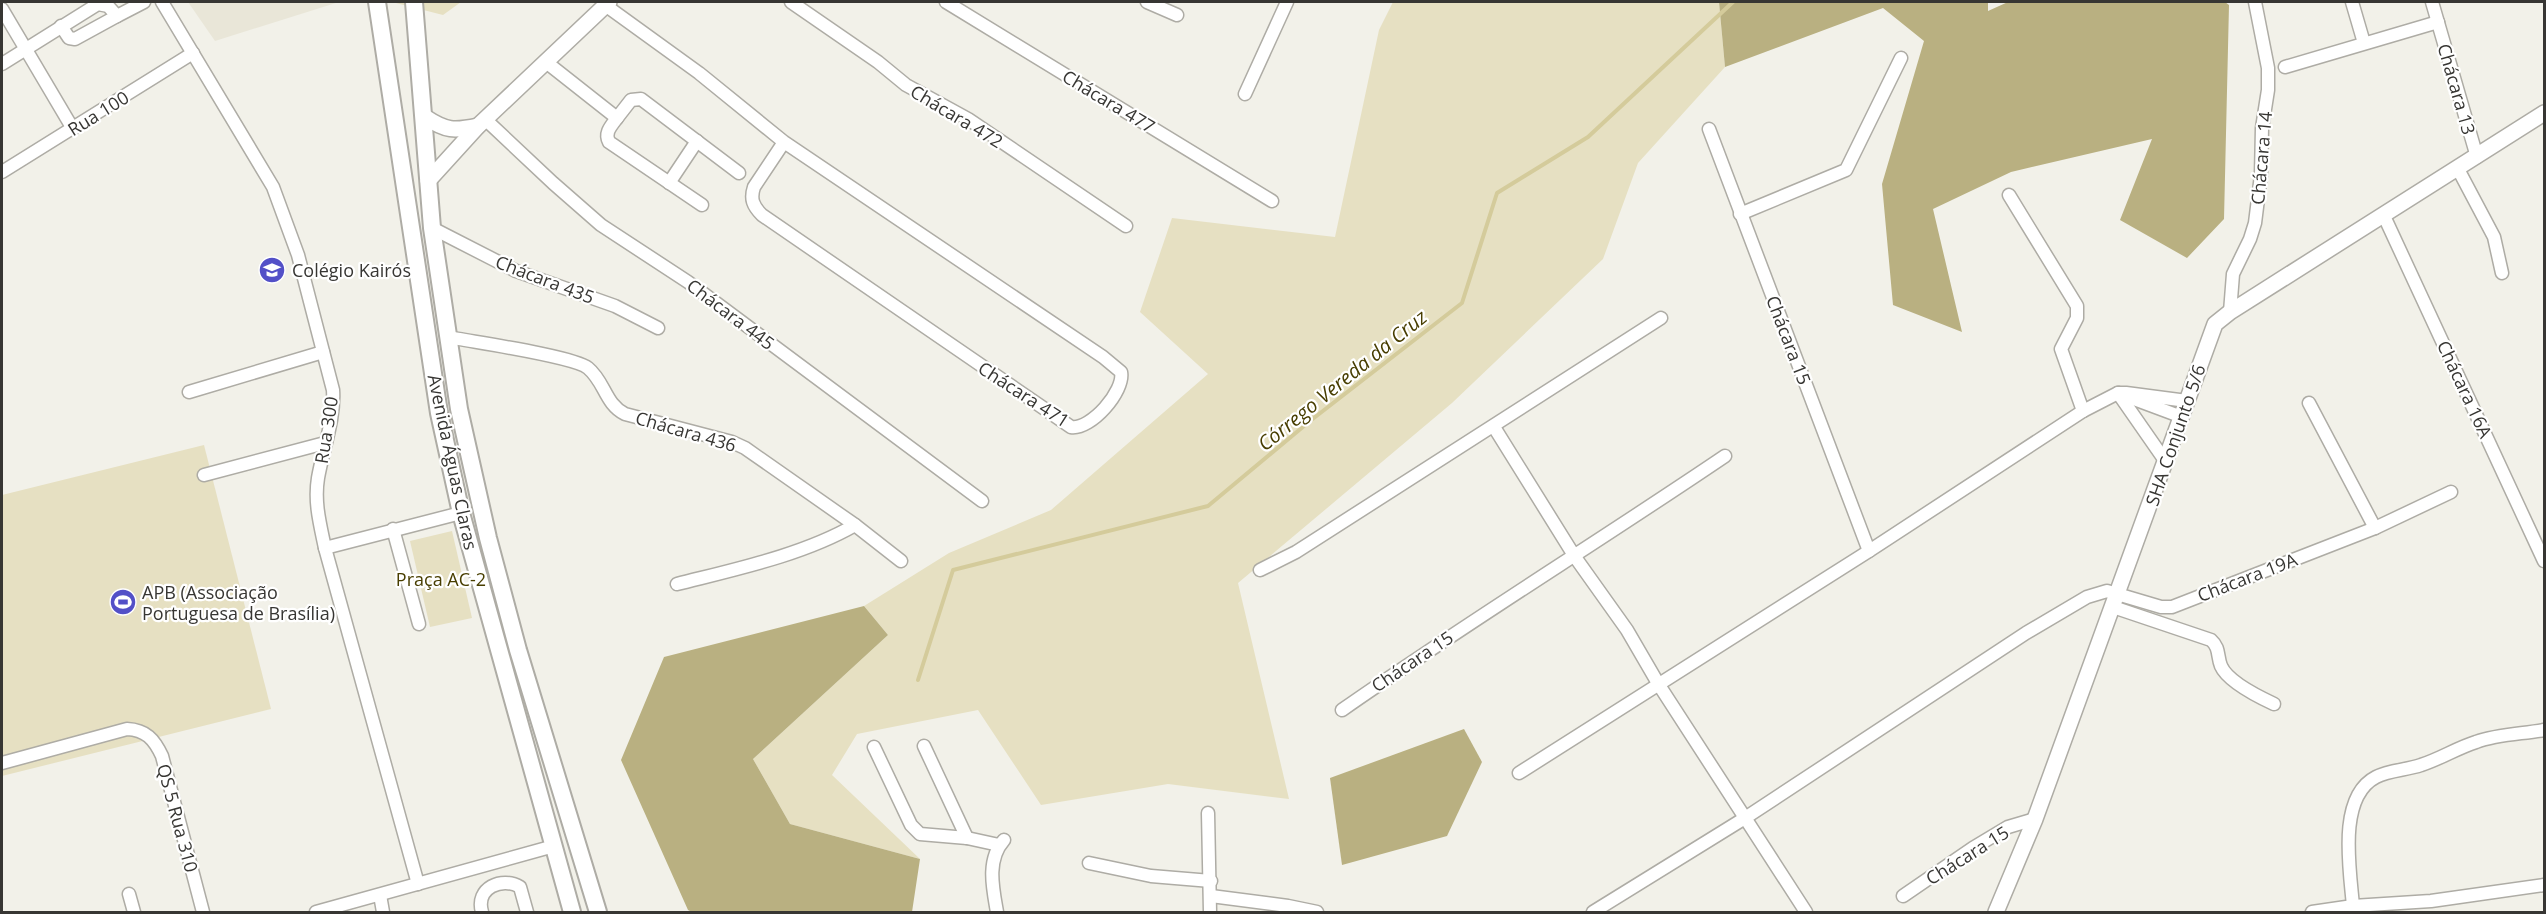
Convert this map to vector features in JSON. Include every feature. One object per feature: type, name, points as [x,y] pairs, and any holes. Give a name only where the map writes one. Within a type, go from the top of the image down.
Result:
[{"type":"main road","name":"Avenida Águas Claras","points":[[377,2],[439,413],[461,513],[572,912]]},
{"type":"main road","name":"Avenida Águas Claras","points":[[414,2],[425,117],[432,228],[459,409],[488,538],[518,650],[598,912]]},
{"type":"main road","points":[[402,167],[413,180],[428,181]]},
{"type":"main road","points":[[439,413],[459,409]]},
{"type":"street","points":[[61,26],[69,38],[75,39],[144,2]]},
{"type":"street","name":"Rua 300","points":[[162,2],[273,187],[298,255],[334,403],[317,480],[316,506],[325,548],[418,884]]},
{"type":"street","name":"Chácara 472","points":[[791,2],[878,62],[906,85],[968,119],[1126,226]]},
{"type":"street","name":"Chácara 477","points":[[946,2],[1272,201]]},
{"type":"street","points":[[1147,2],[1177,15]]},
{"type":"street","points":[[1245,94],[1287,2]]},
{"type":"street","name":"Chácara 14","points":[[2230,312],[2233,274],[2255,223],[2261,175],[2262,128],[2268,90],[2268,68],[2255,2]]},
{"type":"street","points":[[2352,2],[2364,44]]},
{"type":"street","name":"Chácara 13","points":[[2432,2],[2477,157]]},
{"type":"street","points":[[2,63],[102,3],[117,16]]},
{"type":"street","points":[[428,181],[482,123],[607,3]]},
{"type":"street","name":"Chácara 471","points":[[607,3],[784,142],[1103,357],[1121,372],[1122,382],[1117,392],[1093,419],[1081,427],[1071,427],[762,215],[752,203],[754,187],[784,142]]},
{"type":"street","points":[[2,9],[73,129]]},
{"type":"street","name":"Chácara 13","points":[[2285,67],[2438,22]]},
{"type":"street","name":"Rua 100","points":[[2,172],[193,53]]},
{"type":"street","points":[[1740,214],[1846,170],[1901,58]]},
{"type":"street","points":[[546,62],[617,118]]},
{"type":"street","points":[[702,204],[609,142],[608,132],[631,100],[641,99],[739,173]]},
{"type":"street","name":"SHA Conjunto 5/6","points":[[1996,912],[2035,819],[2215,324],[2230,312],[2544,113]]},
{"type":"street","points":[[425,117],[440,128],[457,130],[482,123]]},
{"type":"street","name":"Chácara 445","points":[[482,123],[606,229],[658,260],[982,501]]},
{"type":"street","name":"Chácara 15","points":[[1709,129],[1869,551]]},
{"type":"street","points":[[669,183],[697,141]]},
{"type":"street","points":[[2458,169],[2494,237],[2502,273]]},
{"type":"street","points":[[2008,195],[2077,306],[2077,318],[2061,349],[2083,411]]},
{"type":"street","name":"Chácara 16A","points":[[2384,216],[2544,561]]},
{"type":"street","name":"Chácara 435","points":[[432,228],[516,271],[615,306],[658,328]]},
{"type":"street","points":[[1260,570],[1296,552],[1661,318]]},
{"type":"street","name":"Chácara 436","points":[[448,337],[579,363],[588,368],[616,410],[732,442],[745,448],[855,525],[901,561]]},
{"type":"street","points":[[189,392],[323,352]]},
{"type":"street","points":[[2118,393],[2181,417]]},
{"type":"street","points":[[2118,393],[2166,462]]},
{"type":"street","points":[[1519,773],[1869,551],[2083,411],[2118,393],[2187,401]]},
{"type":"street","points":[[2309,403],[2375,528]]},
{"type":"street","points":[[1494,427],[1575,557],[1627,630],[1659,685],[1806,912]]},
{"type":"street","points":[[204,475],[325,443]]},
{"type":"street","name":"Chácara 15","points":[[1342,710],[1450,635],[1575,557],[1725,456]]},
{"type":"street","name":"Chácara 19A","points":[[2116,600],[2172,607],[2375,528],[2451,492]]},
{"type":"street","points":[[325,548],[461,513]]},
{"type":"street","points":[[677,584],[768,560],[840,533],[855,525]]},
{"type":"street","points":[[393,529],[419,624]]},
{"type":"street","points":[[1593,912],[1745,818],[2066,608],[2101,592],[2211,640],[2216,645],[2224,670],[2244,689],[2274,704]]},
{"type":"street","name":"QS 5 Rua 310","points":[[2,764],[127,729],[142,731],[149,736],[162,756],[202,912]]},
{"type":"street","points":[[2354,906],[2349,845],[2351,823],[2354,801],[2371,780],[2379,775],[2421,765],[2475,742],[2544,730]]},
{"type":"street","points":[[924,746],[968,838]]},
{"type":"street","points":[[874,747],[912,825],[920,834],[1002,842],[992,865],[997,912]]},
{"type":"street","points":[[1208,813],[1210,912]]},
{"type":"street","name":"Chácara 15","points":[[1903,896],[2008,827],[2035,819]]},
{"type":"street","points":[[316,912],[554,846]]},
{"type":"street","points":[[1089,863],[1151,876],[1211,881]]},
{"type":"street","points":[[490,865],[496,886]]},
{"type":"street","points":[[482,912],[481,896],[496,886],[516,885],[520,887],[527,912]]},
{"type":"street","points":[[2312,912],[2354,906],[2432,901],[2544,885]]},
{"type":"street","points":[[129,894],[134,912]]},
{"type":"street","points":[[380,895],[383,912]]},
{"type":"street","points":[[1211,896],[1317,912]]},
{"type":"shaded area","points":[[188,2],[339,2],[215,41]]},
{"type":"shaded area","points":[[1719,2],[1988,2],[1988,11],[2008,2],[2225,2],[2229,5],[2224,219],[2187,258],[2120,220],[2152,139],[2011,172],[1933,209],[1962,332],[1893,305],[1882,184],[1924,41],[1883,8],[1725,67]]},
{"type":"shaded area","points":[[864,606],[888,635],[753,759],[790,824],[920,859],[912,912],[692,912],[688,910],[621,760],[664,657]]},
{"type":"shaded area","points":[[1464,729],[1482,762],[1447,836],[1342,865],[1330,778]]},
{"type":"green space","points":[[392,2],[461,2],[443,15]]},
{"type":"green space","points":[[1393,2],[1719,2],[1725,67],[1638,163],[1603,259],[1452,403],[1238,583],[1289,799],[1168,784],[1041,805],[978,710],[857,734],[832,775],[920,859],[790,824],[753,759],[888,635],[864,606],[949,553],[1051,510],[1208,374],[1140,312],[1172,218],[1335,237],[1379,30]]},
{"type":"green space","name":"APB (Associação Portuguesa de Brasília)","points":[[204,445],[271,709],[2,776],[2,495]]},
{"type":"green space","name":"Praça AC-2","points":[[452,531],[472,618],[430,627],[410,541]]},
{"type":"waterway","name":"Córrego Vereda da Cruz","points":[[918,680],[953,570],[1208,506],[1310,421],[1462,303],[1497,193],[1588,137],[1733,2]]},
{"type":"place","name":"Colégio Kairós","points":[[272,270]]},
{"type":"place","name":"APB (Associação Portuguesa de Brasília)","points":[[123,602]]}]
